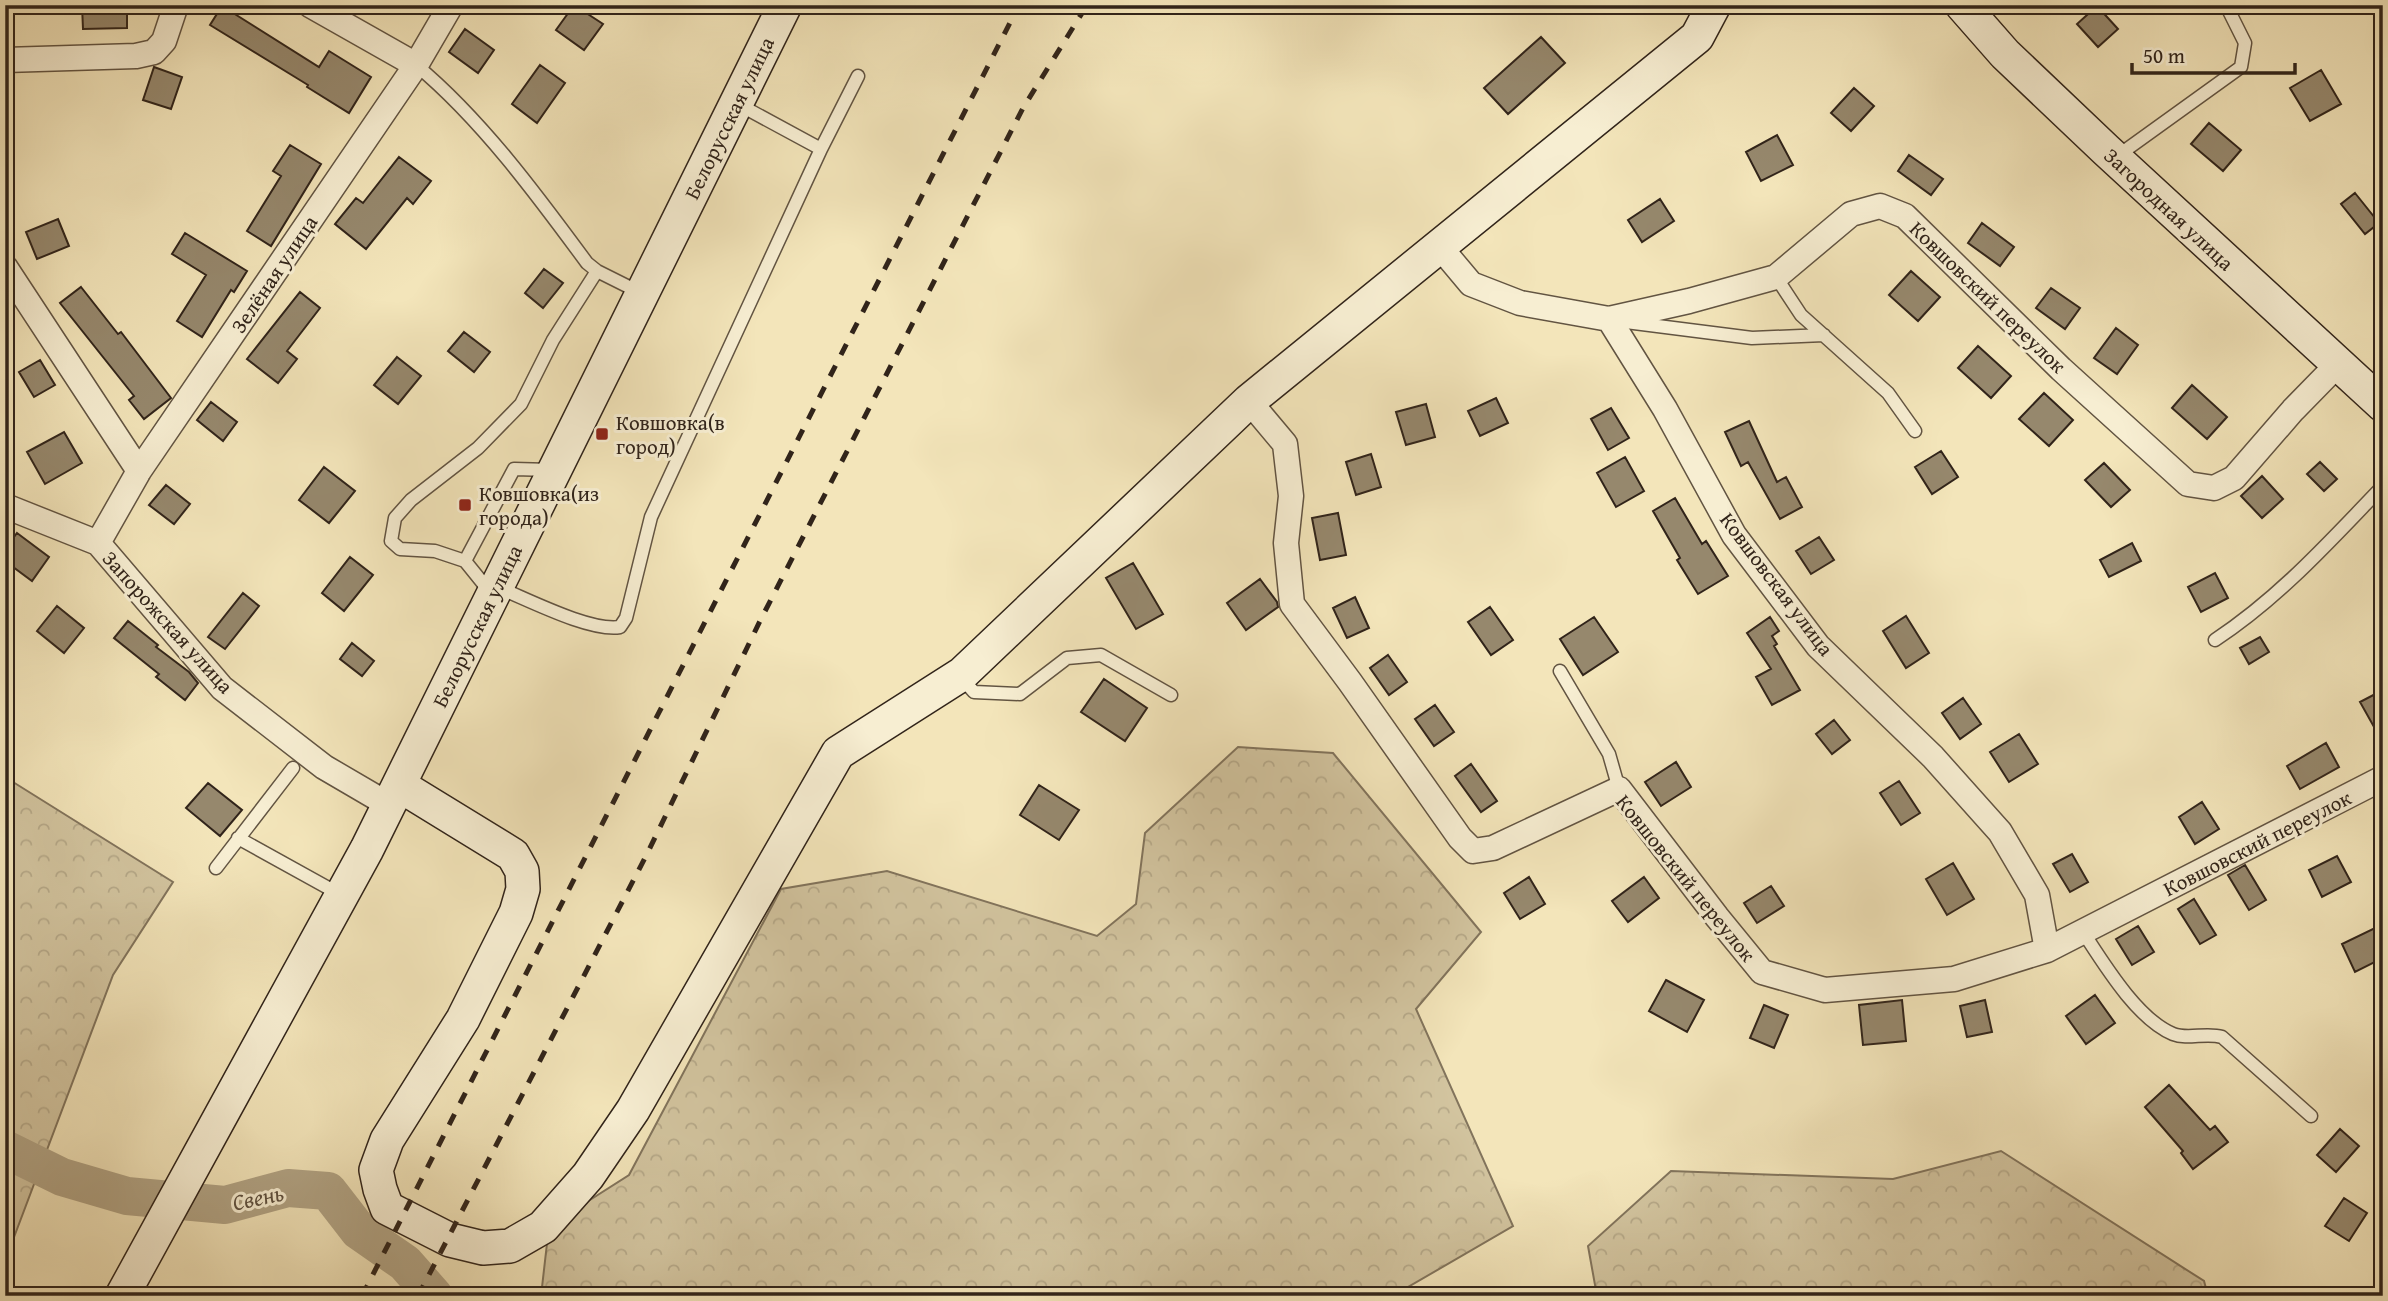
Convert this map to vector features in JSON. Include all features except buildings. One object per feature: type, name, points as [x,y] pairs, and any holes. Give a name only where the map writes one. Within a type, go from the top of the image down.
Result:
[{"type":"street","points":[[5,60],[136,56],[154,52],[164,41],[176,5]]},
{"type":"street","points":[[310,5],[416,65]]},
{"type":"street","name":"Зелёная улица","points":[[98,543],[139,471],[416,65],[451,5]]},
{"type":"street","name":"Белорусская улица","points":[[122,1296],[394,795],[785,5]]},
{"type":"street","points":[[1697,37],[1714,5]]},
{"type":"street","points":[[394,795],[513,855],[523,871],[523,888],[516,913],[463,1019],[387,1140],[376,1170],[380,1189],[387,1208],[450,1240],[484,1248],[510,1246],[542,1227],[588,1177],[633,1110],[838,753],[962,674],[1249,401],[1697,37],[1729,5]]},
{"type":"street","name":"Загородная улица","points":[[1962,5],[2006,54],[2115,158],[2383,405]]},
{"type":"street","name":"Ковшовский переулок","points":[[1609,319],[1689,302],[1776,277],[1851,214],[1880,206],[1905,216],[2062,369],[2188,484],[2214,488],[2234,478],[2293,410],[2338,364]]},
{"type":"street","points":[[1440,247],[1471,284],[1520,303],[1609,319]]},
{"type":"street","points":[[5,267],[139,471]]},
{"type":"street","name":"Ковшовская улица","points":[[1609,319],[1665,409],[1734,535],[1818,646],[1933,757],[2000,832],[2038,895],[2047,950]]},
{"type":"street","name":"Ковшовский переулок","points":[[1249,401],[1285,444],[1291,496],[1286,543],[1292,604],[1460,838],[1473,851],[1493,848],[1619,789],[1762,972],[1825,990],[1954,979],[2047,950],[2383,778]]},
{"type":"street","name":"Запорожская улица","points":[[5,506],[98,543],[222,688],[324,767],[394,795]]},
{"type":"lane","points":[[2115,158],[2241,66],[2245,43],[2226,5]]},
{"type":"lane","points":[[416,65],[446,89],[538,197],[587,263],[597,271],[641,293]]},
{"type":"lane","points":[[597,271],[553,340],[521,404],[478,448],[411,500],[395,518],[391,541],[400,549],[435,551],[465,561],[495,591],[608,629],[620,627],[626,618],[651,517],[821,149],[858,76]]},
{"type":"lane","points":[[736,103],[821,149]]},
{"type":"lane","points":[[1776,277],[1801,314],[1888,393],[1915,431]]},
{"type":"lane","points":[[1609,319],[1752,338],[1824,335]]},
{"type":"lane","points":[[465,561],[514,469],[555,470]]},
{"type":"lane","points":[[2216,640],[2276,595],[2383,486]]},
{"type":"lane","points":[[962,674],[965,683],[974,692],[1020,694],[1067,658],[1101,655],[1171,695]]},
{"type":"lane","points":[[1560,671],[1609,754],[1619,789]]},
{"type":"lane","points":[[216,868],[293,768]]},
{"type":"lane","points":[[238,838],[341,895]]},
{"type":"lane","points":[[2083,932],[2131,999],[2155,1024],[2176,1035],[2211,1034],[2222,1037],[2311,1116]]},
{"type":"green space","points":[[1238,747],[1333,753],[1481,932],[1416,1009],[1513,1226],[1403,1290],[1406,1296],[541,1296],[549,1226],[629,1175],[781,889],[887,871],[1097,936],[1136,904],[1145,833]]},
{"type":"green space","points":[[5,777],[173,882],[113,975],[5,1261]]},
{"type":"green space","points":[[2001,1151],[2204,1281],[2208,1296],[1597,1296],[1588,1246],[1671,1171],[1893,1179]]},
{"type":"waterway","name":"Свень","points":[[5,1149],[62,1177],[127,1196],[225,1205],[288,1188],[328,1191],[359,1231],[405,1263],[434,1296]]},
{"type":"railway","points":[[362,1296],[1019,5]]},
{"type":"railway","points":[[418,1296],[647,854],[760,621],[1023,108],[1087,5]]},
{"type":"place","name":"Ковшовка(в город)","points":[[602,434]]},
{"type":"place","name":"Ковшовка(из города)","points":[[465,505]]}]
